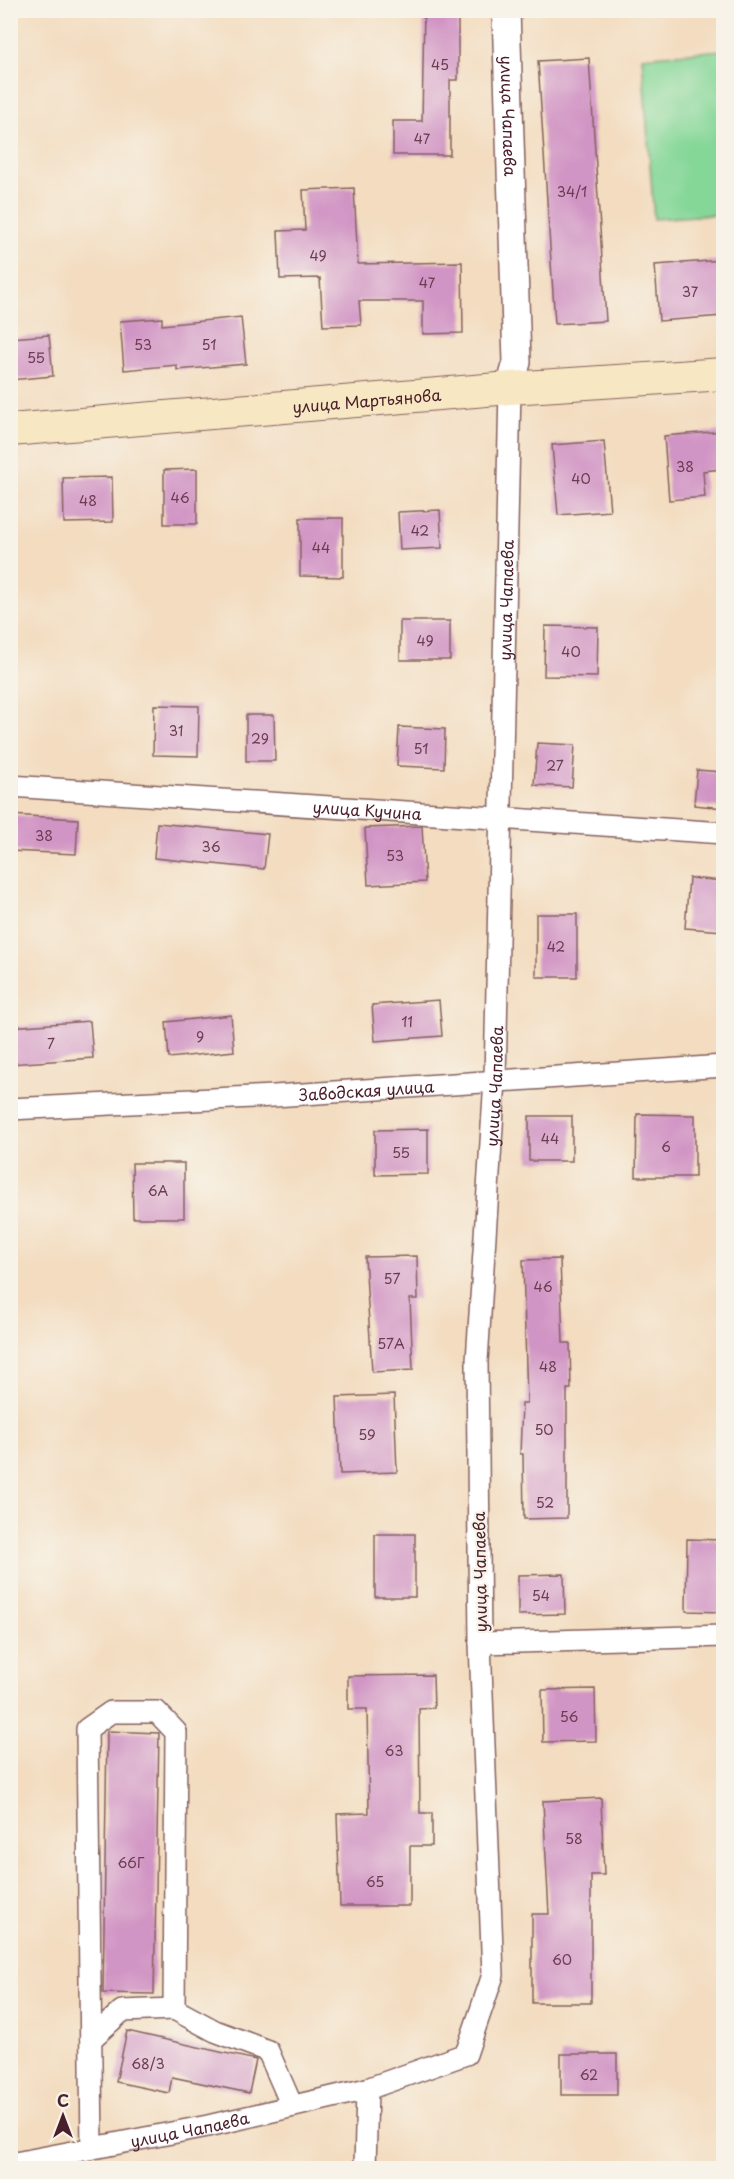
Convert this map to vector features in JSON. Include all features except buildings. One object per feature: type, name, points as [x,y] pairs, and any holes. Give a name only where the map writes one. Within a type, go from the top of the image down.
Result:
[{"type":"main road","name":"улица Мартьянова","points":[[10,430],[510,388],[723,374]]},
{"type":"street","name":"улица Чапаева","points":[[10,2164],[208,2126],[367,2089],[466,2054],[493,1975],[480,1643],[477,1361],[495,1080],[510,388],[517,362],[506,10]]},
{"type":"street","name":"улица Кучина","points":[[10,786],[502,816],[723,833]]},
{"type":"street","name":"Заводская улица","points":[[10,1109],[274,1096],[723,1066]]},
{"type":"street","points":[[480,1643],[723,1636]]},
{"type":"street","points":[[92,2148],[87,1729],[111,1712],[157,1712],[176,1732],[174,2009]]},
{"type":"street","points":[[91,2039],[122,2011],[174,2009],[215,2031],[268,2051],[292,2106]]},
{"type":"street","points":[[365,2169],[367,2089]]},
{"type":"green space","points":[[723,50],[723,214],[654,219],[642,57]]}]
